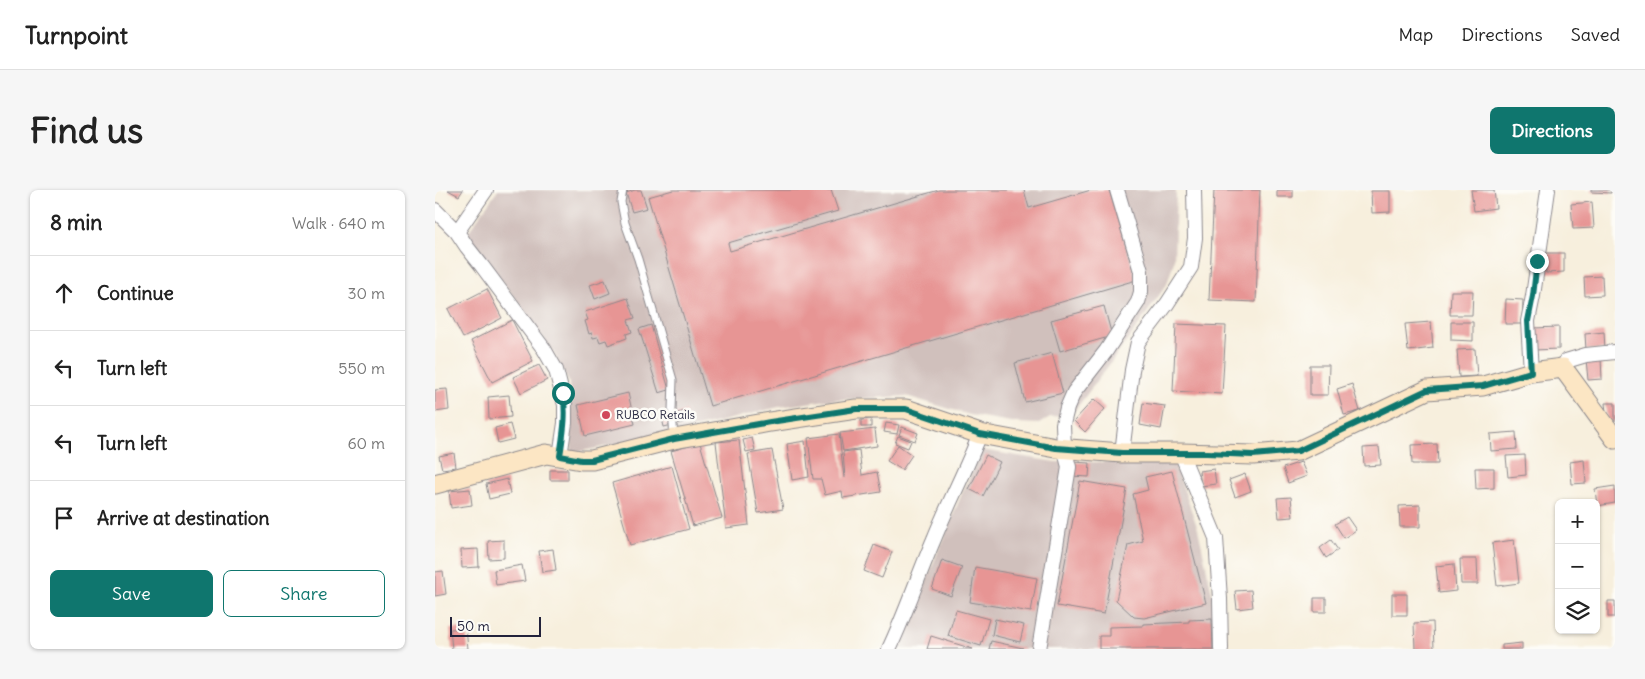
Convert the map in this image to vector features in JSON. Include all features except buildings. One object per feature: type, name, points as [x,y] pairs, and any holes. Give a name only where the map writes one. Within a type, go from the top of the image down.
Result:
[{"type":"main road","points":[[435,484],[546,454],[592,460],[674,439],[856,409],[906,409],[980,434],[1063,448],[1122,453],[1181,452],[1253,455],[1298,451],[1427,390],[1483,386],[1531,372],[1563,368],[1615,439]]},
{"type":"street","points":[[457,232],[486,190]]},
{"type":"street","points":[[1039,649],[1069,467],[1063,448],[1063,424],[1067,408],[1074,392],[1106,351],[1138,302],[1141,292],[1141,271],[1117,190]]},
{"type":"street","points":[[1122,453],[1132,370],[1138,342],[1167,304],[1191,267],[1195,238],[1194,190]]},
{"type":"street","points":[[1531,372],[1528,321],[1548,190]]},
{"type":"street","points":[[435,210],[457,232],[483,266],[544,349],[556,370],[565,405],[565,423],[560,456]]},
{"type":"street","points":[[1563,368],[1566,361],[1586,355],[1615,352]]},
{"type":"street","points":[[889,649],[902,622],[934,537],[980,434]]},
{"type":"street","points":[[1181,452],[1217,538],[1221,649]]},
{"type":"lane","points":[[623,190],[621,202],[625,223],[638,259],[673,380],[672,410],[674,439]]},
{"type":"shaded area","points":[[498,190],[1176,190],[1174,261],[1167,284],[1072,414],[1050,417],[1039,424],[1017,423],[970,415],[906,396],[827,400],[779,407],[665,435],[572,453],[569,382],[553,351],[522,307],[466,235]]},
{"type":"shaded area","points":[[982,450],[1055,462],[1145,462],[1175,465],[1198,529],[1213,598],[1216,649],[898,649]]},
{"type":"place","name":"RUBCO Retails","points":[[606,415]]},
{"type":"route","points":[[563,393],[565,423],[560,456],[581,460],[592,460],[674,439],[856,409],[906,409],[980,434],[1056,448],[1122,453],[1181,452],[1253,455],[1298,451],[1427,390],[1483,386],[1531,372],[1528,321],[1537,261]]}]
